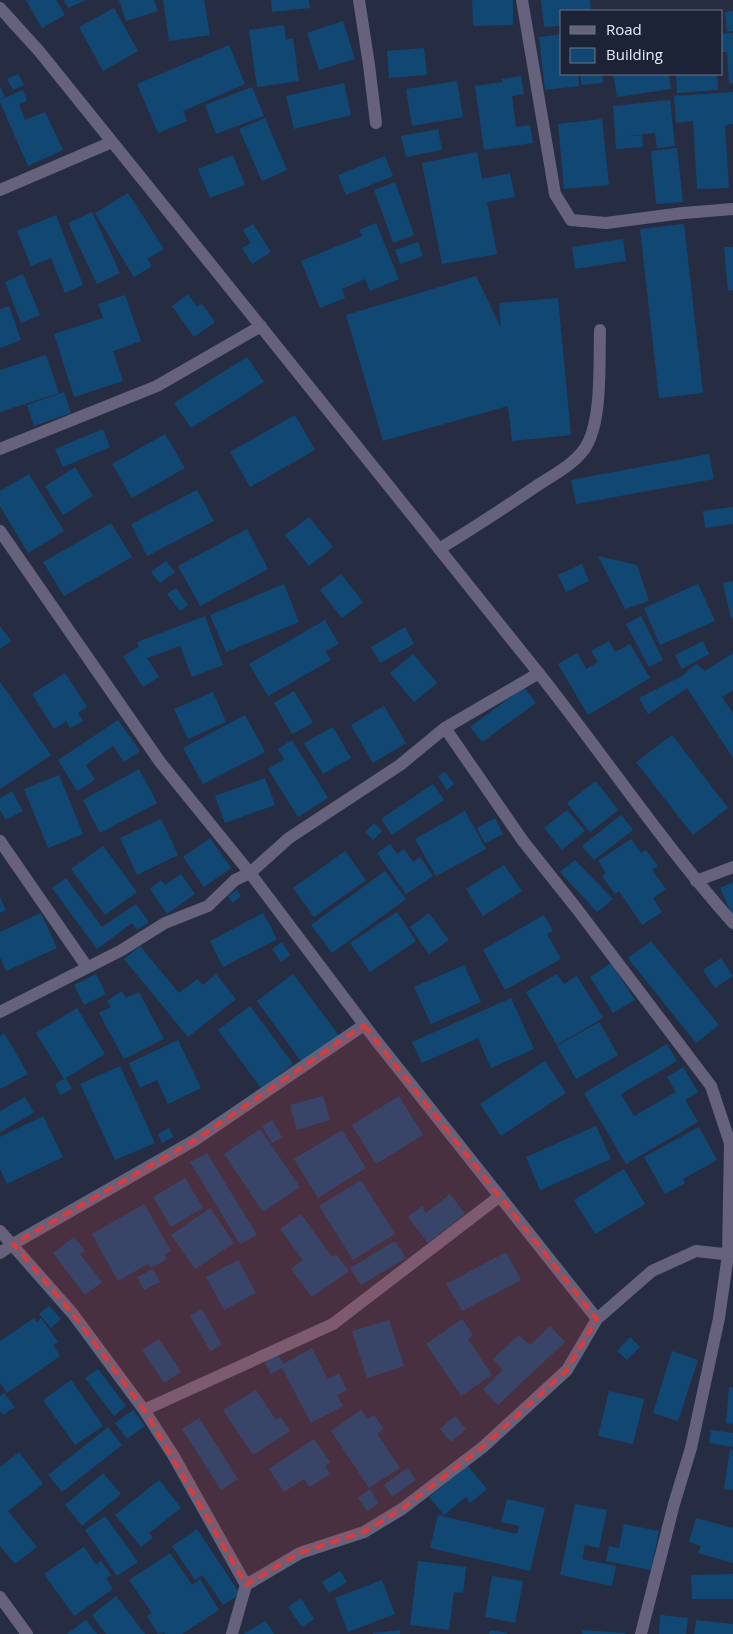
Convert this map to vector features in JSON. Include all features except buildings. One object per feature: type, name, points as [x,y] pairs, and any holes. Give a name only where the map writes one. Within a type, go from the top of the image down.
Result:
[{"type":"street","points":[[359,0],[376,123]]},
{"type":"street","points":[[522,0],[555,194],[572,220],[606,224],[683,213],[733,209]]},
{"type":"street","points":[[0,8],[39,51],[261,326],[539,673],[696,881],[733,922]]},
{"type":"street","points":[[0,190],[112,142]]},
{"type":"street","points":[[0,449],[157,386],[261,326]]},
{"type":"street","points":[[439,549],[572,462],[587,444],[594,426],[596,409],[600,330]]},
{"type":"street","points":[[0,531],[160,762],[250,873],[364,1024],[597,1319]]},
{"type":"street","points":[[0,1012],[87,966],[120,951],[165,923],[208,906],[235,880],[250,873],[289,838],[400,765],[445,728],[539,673]]},
{"type":"street","points":[[445,728],[523,840],[583,916],[711,1086],[730,1143],[731,1255],[690,1448],[641,1634]]},
{"type":"street","points":[[0,842],[87,966]]},
{"type":"street","points":[[696,881],[733,867]]},
{"type":"street","points":[[0,1253],[195,1140],[364,1024]]},
{"type":"street","points":[[144,1410],[333,1324],[500,1196]]},
{"type":"street","points":[[0,1231],[73,1314],[144,1410],[173,1456],[246,1586]]},
{"type":"street","points":[[232,1634],[246,1586],[300,1553],[364,1532],[402,1509],[476,1453],[567,1370],[597,1319],[652,1271],[696,1251],[731,1255]]},
{"type":"street","points":[[0,1597],[27,1634]]},
{"type":"highlighted area","points":[[364,1025],[597,1319],[567,1370],[483,1447],[402,1509],[364,1532],[300,1553],[246,1585],[144,1410],[73,1314],[13,1244],[195,1140]]}]
